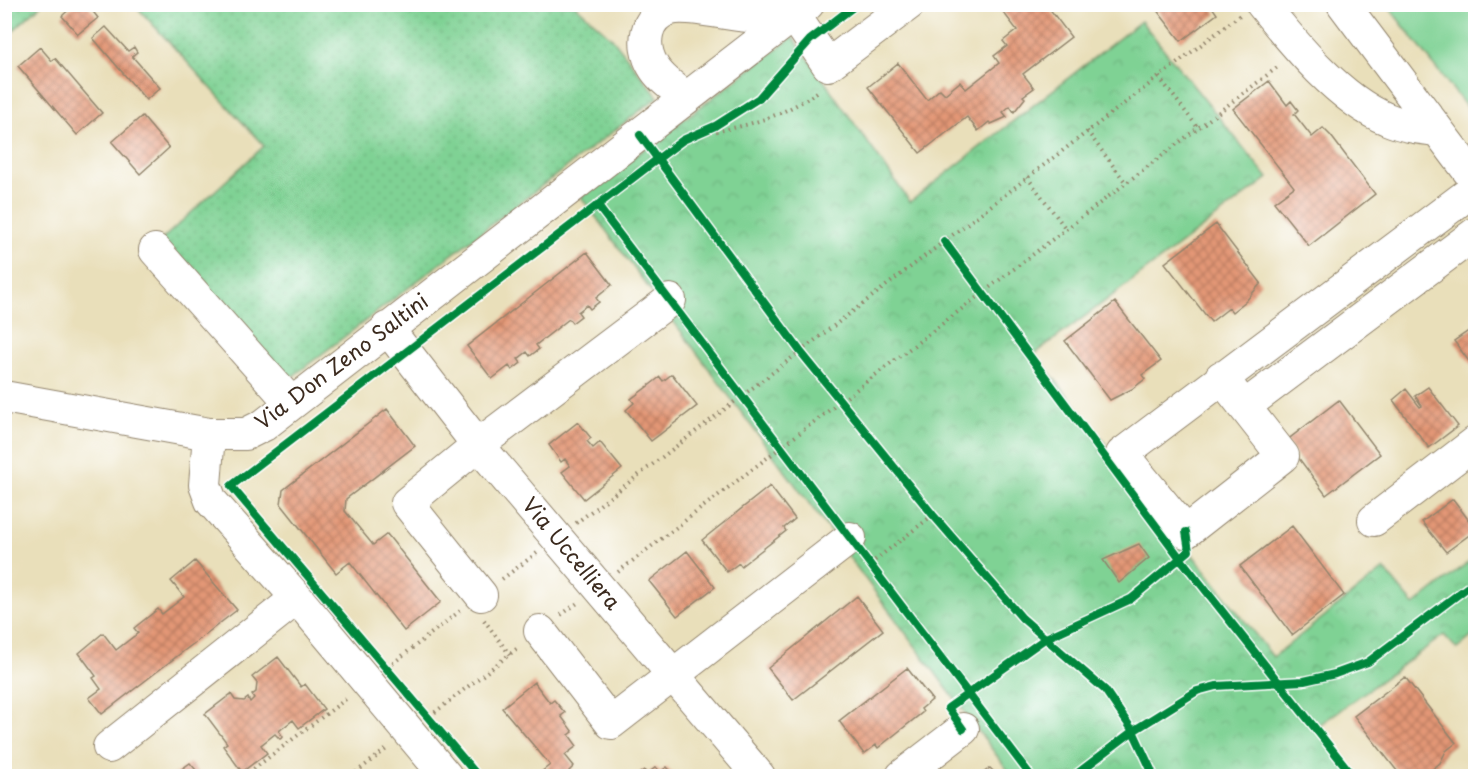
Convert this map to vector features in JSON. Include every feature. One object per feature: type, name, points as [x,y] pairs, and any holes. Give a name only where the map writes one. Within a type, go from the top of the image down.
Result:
[{"type":"street","points":[[686,98],[653,66],[647,50],[645,38],[649,24],[659,14],[669,9],[683,7],[748,16],[801,10],[828,65],[909,4]]},
{"type":"street","points":[[1343,4],[1455,140],[1476,181]]},
{"type":"street","points":[[1253,8],[1337,86],[1385,118],[1455,140]]},
{"type":"street","name":"Via Don Zeno Saltini","points":[[4,397],[209,434],[246,434],[264,425],[801,10]]},
{"type":"street","points":[[1221,377],[1283,456],[1186,532],[1122,453],[1221,377],[1476,188]]},
{"type":"street","points":[[1245,406],[1476,233]]},
{"type":"street","points":[[154,250],[291,403]]},
{"type":"street","points":[[476,599],[407,503],[478,445],[670,300]]},
{"type":"street","name":"Via Uccelliera","points":[[387,328],[478,445],[759,777]]},
{"type":"street","points":[[209,434],[205,485],[211,501],[297,598],[446,777]]},
{"type":"street","points":[[1374,520],[1476,442]]},
{"type":"street","points":[[540,632],[611,723],[850,538]]},
{"type":"street","points":[[109,747],[297,598]]},
{"type":"street","points":[[902,777],[963,729]]},
{"type":"path","points":[[244,777],[1159,76],[1253,8]]},
{"type":"path","points":[[351,777],[1299,50]]},
{"type":"path","points":[[1159,76],[1198,128]]},
{"type":"path","points":[[698,134],[723,121]]},
{"type":"path","points":[[1087,131],[1126,183]]},
{"type":"path","points":[[1027,177],[1066,229]]},
{"type":"path","points":[[944,241],[951,250]]},
{"type":"path","points":[[976,284],[990,302]]},
{"type":"path","points":[[793,342],[807,360]]},
{"type":"path","points":[[736,385],[749,404]]},
{"type":"path","points":[[835,392],[849,409]]},
{"type":"path","points":[[774,439],[788,457]]},
{"type":"path","points":[[926,506],[940,523]]},
{"type":"path","points":[[870,564],[933,515]]},
{"type":"path","points":[[850,538],[877,574]]},
{"type":"path","points":[[476,599],[510,655]]},
{"type":"green space","points":[[5,4],[41,4],[41,5],[5,38]]},
{"type":"green space","points":[[135,5],[575,5],[612,38],[658,97],[267,396],[146,254],[264,146]]},
{"type":"green space","points":[[1387,5],[1475,5],[1475,104],[1468,109]]},
{"type":"green space","points":[[1141,21],[1268,178],[1035,354],[1273,657],[1384,569],[1414,605],[1475,557],[1475,634],[1457,649],[1444,635],[1318,726],[1356,776],[1012,776],[581,197],[793,37],[910,202]]},
{"type":"building","points":[[75,4],[87,4],[98,18],[78,34],[62,16]]},
{"type":"building","points":[[997,4],[1046,4],[1071,37],[1023,74],[1034,88],[1023,96],[1025,98],[1014,112],[1010,106],[1003,112],[1007,117],[991,124],[989,122],[978,131],[967,117],[920,153],[868,87],[898,63],[927,100],[940,89],[945,94],[960,82],[966,89],[999,63],[994,56],[1007,46],[1003,41],[1017,30]]},
{"type":"building","points":[[1152,4],[1210,4],[1217,14],[1181,41]]},
{"type":"building","points":[[106,27],[128,51],[134,47],[137,52],[132,56],[160,88],[146,100],[93,38]]},
{"type":"building","points":[[40,47],[52,61],[55,58],[102,113],[77,135],[18,66]]},
{"type":"building","points":[[1269,81],[1287,105],[1291,101],[1298,110],[1294,114],[1312,137],[1323,128],[1331,136],[1375,194],[1309,246],[1274,202],[1294,187],[1233,109]]},
{"type":"building","points":[[142,116],[169,148],[140,174],[112,142]]},
{"type":"building","points":[[1216,224],[1261,283],[1246,301],[1232,312],[1229,308],[1211,322],[1165,263]]},
{"type":"building","points":[[587,252],[612,285],[596,298],[599,302],[590,309],[587,305],[578,312],[581,316],[572,323],[569,319],[536,345],[539,349],[530,356],[527,352],[518,359],[521,363],[512,370],[509,366],[492,379],[467,346]]},
{"type":"building","points":[[1115,302],[1161,361],[1142,375],[1145,379],[1132,389],[1110,400],[1065,341]]},
{"type":"building","points":[[1476,326],[1476,371],[1454,341]]},
{"type":"building","points":[[672,374],[697,406],[651,441],[626,410],[634,403],[631,399],[660,377],[663,381]]},
{"type":"building","points":[[1428,387],[1458,426],[1429,448],[1393,400],[1406,389],[1420,407],[1422,406],[1415,396]]},
{"type":"building","points":[[1339,400],[1380,454],[1326,495],[1286,441]]},
{"type":"building","points":[[387,409],[415,446],[346,499],[345,511],[373,545],[387,534],[441,602],[404,631],[350,562],[336,573],[281,504],[283,490]]},
{"type":"building","points":[[578,422],[591,438],[587,441],[593,448],[600,442],[622,469],[584,499],[562,472],[570,466],[565,459],[561,462],[549,445]]},
{"type":"building","points":[[770,486],[795,519],[784,528],[786,531],[741,566],[739,563],[727,572],[702,540]]},
{"type":"building","points":[[1453,499],[1476,530],[1446,552],[1422,522]]},
{"type":"building","points":[[1292,526],[1344,595],[1292,635],[1240,566]]},
{"type":"building","points":[[1139,544],[1149,558],[1119,583],[1103,560]]},
{"type":"building","points":[[687,551],[715,587],[677,616],[649,581]]},
{"type":"building","points":[[195,561],[237,610],[102,714],[89,698],[101,689],[93,678],[96,676],[79,653],[103,633],[116,650],[138,633],[134,628],[158,609],[162,614],[184,597],[171,581]]},
{"type":"building","points":[[857,596],[883,630],[793,700],[768,668]]},
{"type":"building","points":[[278,657],[301,687],[305,684],[324,709],[299,728],[293,720],[279,731],[283,737],[280,739],[275,734],[261,745],[267,753],[242,772],[223,746],[227,743],[205,714],[231,694],[235,700],[244,701],[248,698],[250,702],[254,698],[252,695],[256,692],[257,683],[252,677]]},
{"type":"building","points":[[907,668],[932,700],[921,709],[923,712],[878,748],[876,745],[864,754],[839,721]]},
{"type":"building","points":[[1405,677],[1456,743],[1446,751],[1440,763],[1429,772],[1413,776],[1401,776],[1354,716]]},
{"type":"building","points":[[534,682],[550,703],[554,700],[565,713],[561,716],[573,732],[569,735],[577,746],[565,755],[574,766],[569,771],[573,776],[536,776],[550,765],[502,708]]},
{"type":"building","points":[[190,763],[201,776],[172,776]]},
{"type":"building","points":[[656,767],[660,772],[667,767],[675,776],[636,776],[644,770],[647,774]]},
{"type":"building","points":[[990,768],[998,776],[979,776]]},
{"type":"cycle path","points":[[478,776],[231,486],[683,140],[715,126],[759,98],[810,40],[857,4]]},
{"type":"cycle path","points":[[640,135],[800,351],[933,515],[1022,618],[1105,690],[1133,731],[1154,776]]},
{"type":"cycle path","points":[[597,205],[1031,776]]},
{"type":"cycle path","points":[[944,241],[1180,558],[1353,776]]},
{"type":"cycle path","points":[[963,729],[948,708],[1046,638],[1131,599],[1189,551],[1186,532]]},
{"type":"cycle path","points":[[1074,776],[1133,731],[1197,691],[1216,686],[1304,681],[1335,674],[1368,662],[1476,581]]}]
